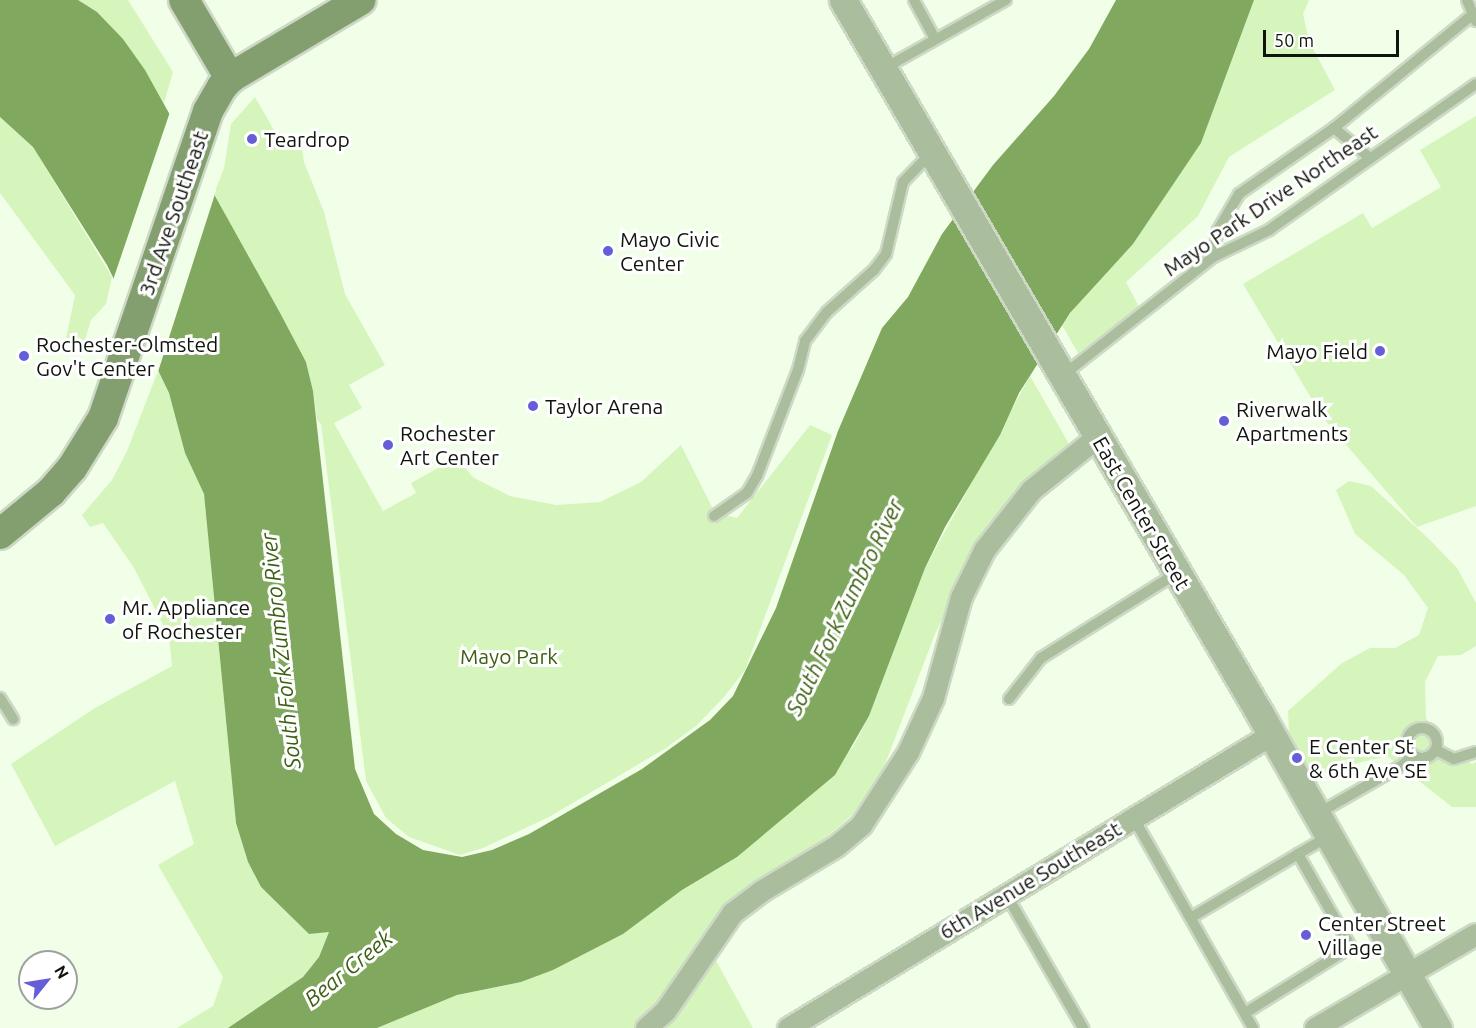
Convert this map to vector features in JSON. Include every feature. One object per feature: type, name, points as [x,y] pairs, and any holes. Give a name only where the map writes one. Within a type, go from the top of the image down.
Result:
[{"type":"main road","points":[[184,0],[230,78],[361,0]]},
{"type":"main road","name":"3rd Ave Southeast","points":[[0,534],[35,508],[72,468],[102,418],[128,353],[208,111],[230,78]]},
{"type":"street","name":"East Center Street","points":[[843,0],[930,153],[1272,734],[1438,1028]]},
{"type":"street","points":[[646,1028],[665,1011],[732,913],[761,891],[836,846],[861,825],[886,792],[933,698],[961,597],[984,550],[1031,490],[1097,437]]},
{"type":"street","name":"6th Avenue Southeast","points":[[788,1028],[1272,734]]},
{"type":"street","points":[[1315,1028],[1476,934]]},
{"type":"lane","points":[[914,0],[935,39]]},
{"type":"lane","points":[[882,69],[1006,0]]},
{"type":"lane","points":[[1213,257],[1218,231],[1239,194],[1334,129],[1473,19],[1467,0]]},
{"type":"lane","name":"Mayo Park Drive Northeast","points":[[1062,377],[1213,257],[1269,230],[1476,84]]},
{"type":"lane","points":[[1334,129],[1370,158]]},
{"type":"lane","points":[[714,516],[747,493],[757,476],[798,370],[805,341],[827,312],[874,270],[886,254],[903,182],[930,153]]},
{"type":"lane","points":[[1009,699],[1041,658],[1177,573]]},
{"type":"lane","points":[[0,698],[13,719]]},
{"type":"lane","points":[[1412,755],[1407,739],[1417,729],[1426,729],[1434,734],[1436,750]]},
{"type":"lane","points":[[1412,755],[1424,758],[1436,750]]},
{"type":"lane","points":[[1436,750],[1454,759],[1476,752]]},
{"type":"lane","points":[[1192,917],[1298,854],[1323,825],[1403,765],[1412,755]]},
{"type":"lane","points":[[1133,817],[1192,917],[1253,1028]]},
{"type":"lane","points":[[1245,1013],[1351,948],[1298,854]]},
{"type":"lane","points":[[1006,894],[1083,1028]]},
{"type":"green space","points":[[78,0],[128,0],[173,72],[164,103],[123,39]]},
{"type":"green space","points":[[1254,0],[1309,0],[1303,14],[1309,41],[1335,90],[1229,157],[1198,216],[1126,282],[1139,307],[1078,353],[1062,325],[1085,293],[1133,244],[1201,143]]},
{"type":"green space","name":"Mayo Park","points":[[255,97],[286,151],[301,142],[304,162],[324,212],[345,294],[385,365],[349,385],[362,408],[334,423],[383,511],[416,493],[411,483],[456,458],[474,478],[510,496],[556,505],[600,502],[641,482],[681,445],[712,507],[719,514],[737,518],[810,425],[832,435],[745,670],[724,697],[696,726],[666,748],[549,817],[483,848],[460,855],[409,837],[386,818],[366,781],[321,424],[317,420],[306,362],[214,194],[224,168],[231,124]]},
{"type":"green space","name":"Mayo Field","points":[[1476,116],[1476,506],[1417,527],[1323,418],[1243,284],[1363,213],[1372,228],[1441,187],[1420,150]]},
{"type":"green space","points":[[0,117],[33,147],[112,277],[106,304],[91,320],[81,353],[66,338],[75,295],[0,193]]},
{"type":"green space","points":[[158,371],[169,393],[185,453],[204,494],[236,823],[248,862],[261,887],[309,934],[330,931],[319,957],[303,977],[228,1028],[177,1028],[213,1006],[223,977],[158,865],[194,844],[175,781],[55,846],[11,764],[95,708],[172,666],[169,636],[134,568],[103,523],[90,527],[82,515],[112,480],[127,451]]},
{"type":"green space","points":[[1030,376],[1072,449],[1035,475],[1000,511],[979,544],[935,634],[884,767],[852,815],[822,841],[741,896],[702,935],[753,1028],[377,1028],[457,995],[521,982],[553,970],[623,934],[682,890],[737,857],[853,747],[869,716],[925,568]]},
{"type":"green space","points":[[1349,481],[1371,486],[1429,539],[1457,568],[1476,603],[1476,646],[1461,655],[1438,656],[1425,682],[1426,718],[1445,748],[1472,764],[1476,762],[1476,807],[1452,807],[1387,756],[1317,773],[1305,762],[1289,733],[1288,711],[1342,663],[1370,648],[1395,648],[1419,635],[1428,608],[1404,575],[1355,534],[1336,490]]},
{"type":"water","points":[[0,0],[78,0],[97,12],[123,39],[145,70],[279,311],[306,362],[313,391],[355,769],[374,814],[396,834],[423,850],[462,857],[492,850],[529,834],[642,769],[710,720],[733,696],[776,608],[838,431],[882,328],[908,297],[942,234],[993,165],[1054,96],[1089,49],[1116,0],[1254,0],[1201,143],[1133,244],[1070,313],[1019,393],[1000,435],[945,527],[925,568],[869,716],[835,775],[737,857],[682,890],[623,934],[553,970],[521,982],[457,995],[377,1028],[228,1028],[303,977],[319,957],[329,932],[309,934],[261,887],[248,862],[236,823],[204,494],[185,453],[169,393],[107,265],[33,147],[0,117]]},
{"type":"pier","points":[[171,109],[216,191],[157,375],[112,283]]},
{"type":"place","name":"Teardrop","points":[[252,139]]},
{"type":"place","name":"Mayo Civic Center","points":[[608,251]]},
{"type":"place","name":"Mayo Field","points":[[1380,351]]},
{"type":"place","name":"Rochester-Olmsted Gov't Center","points":[[24,356]]},
{"type":"place","name":"Taylor Arena","points":[[533,406]]},
{"type":"place","name":"Riverwalk Apartments","points":[[1224,421]]},
{"type":"place","name":"Rochester Art Center","points":[[388,445]]},
{"type":"place","name":"Mr. Appliance of Rochester","points":[[110,619]]},
{"type":"place","name":"E Center St & 6th Ave SE","points":[[1297,758]]},
{"type":"place","name":"Center Street Village","points":[[1306,935]]},
{"type":"water label","name":"South Fork Zumbro River","points":[[844,607]]},
{"type":"water label","name":"South Fork Zumbro River","points":[[280,651]]},
{"type":"water label","name":"Bear Creek","points":[[348,968]]}]
